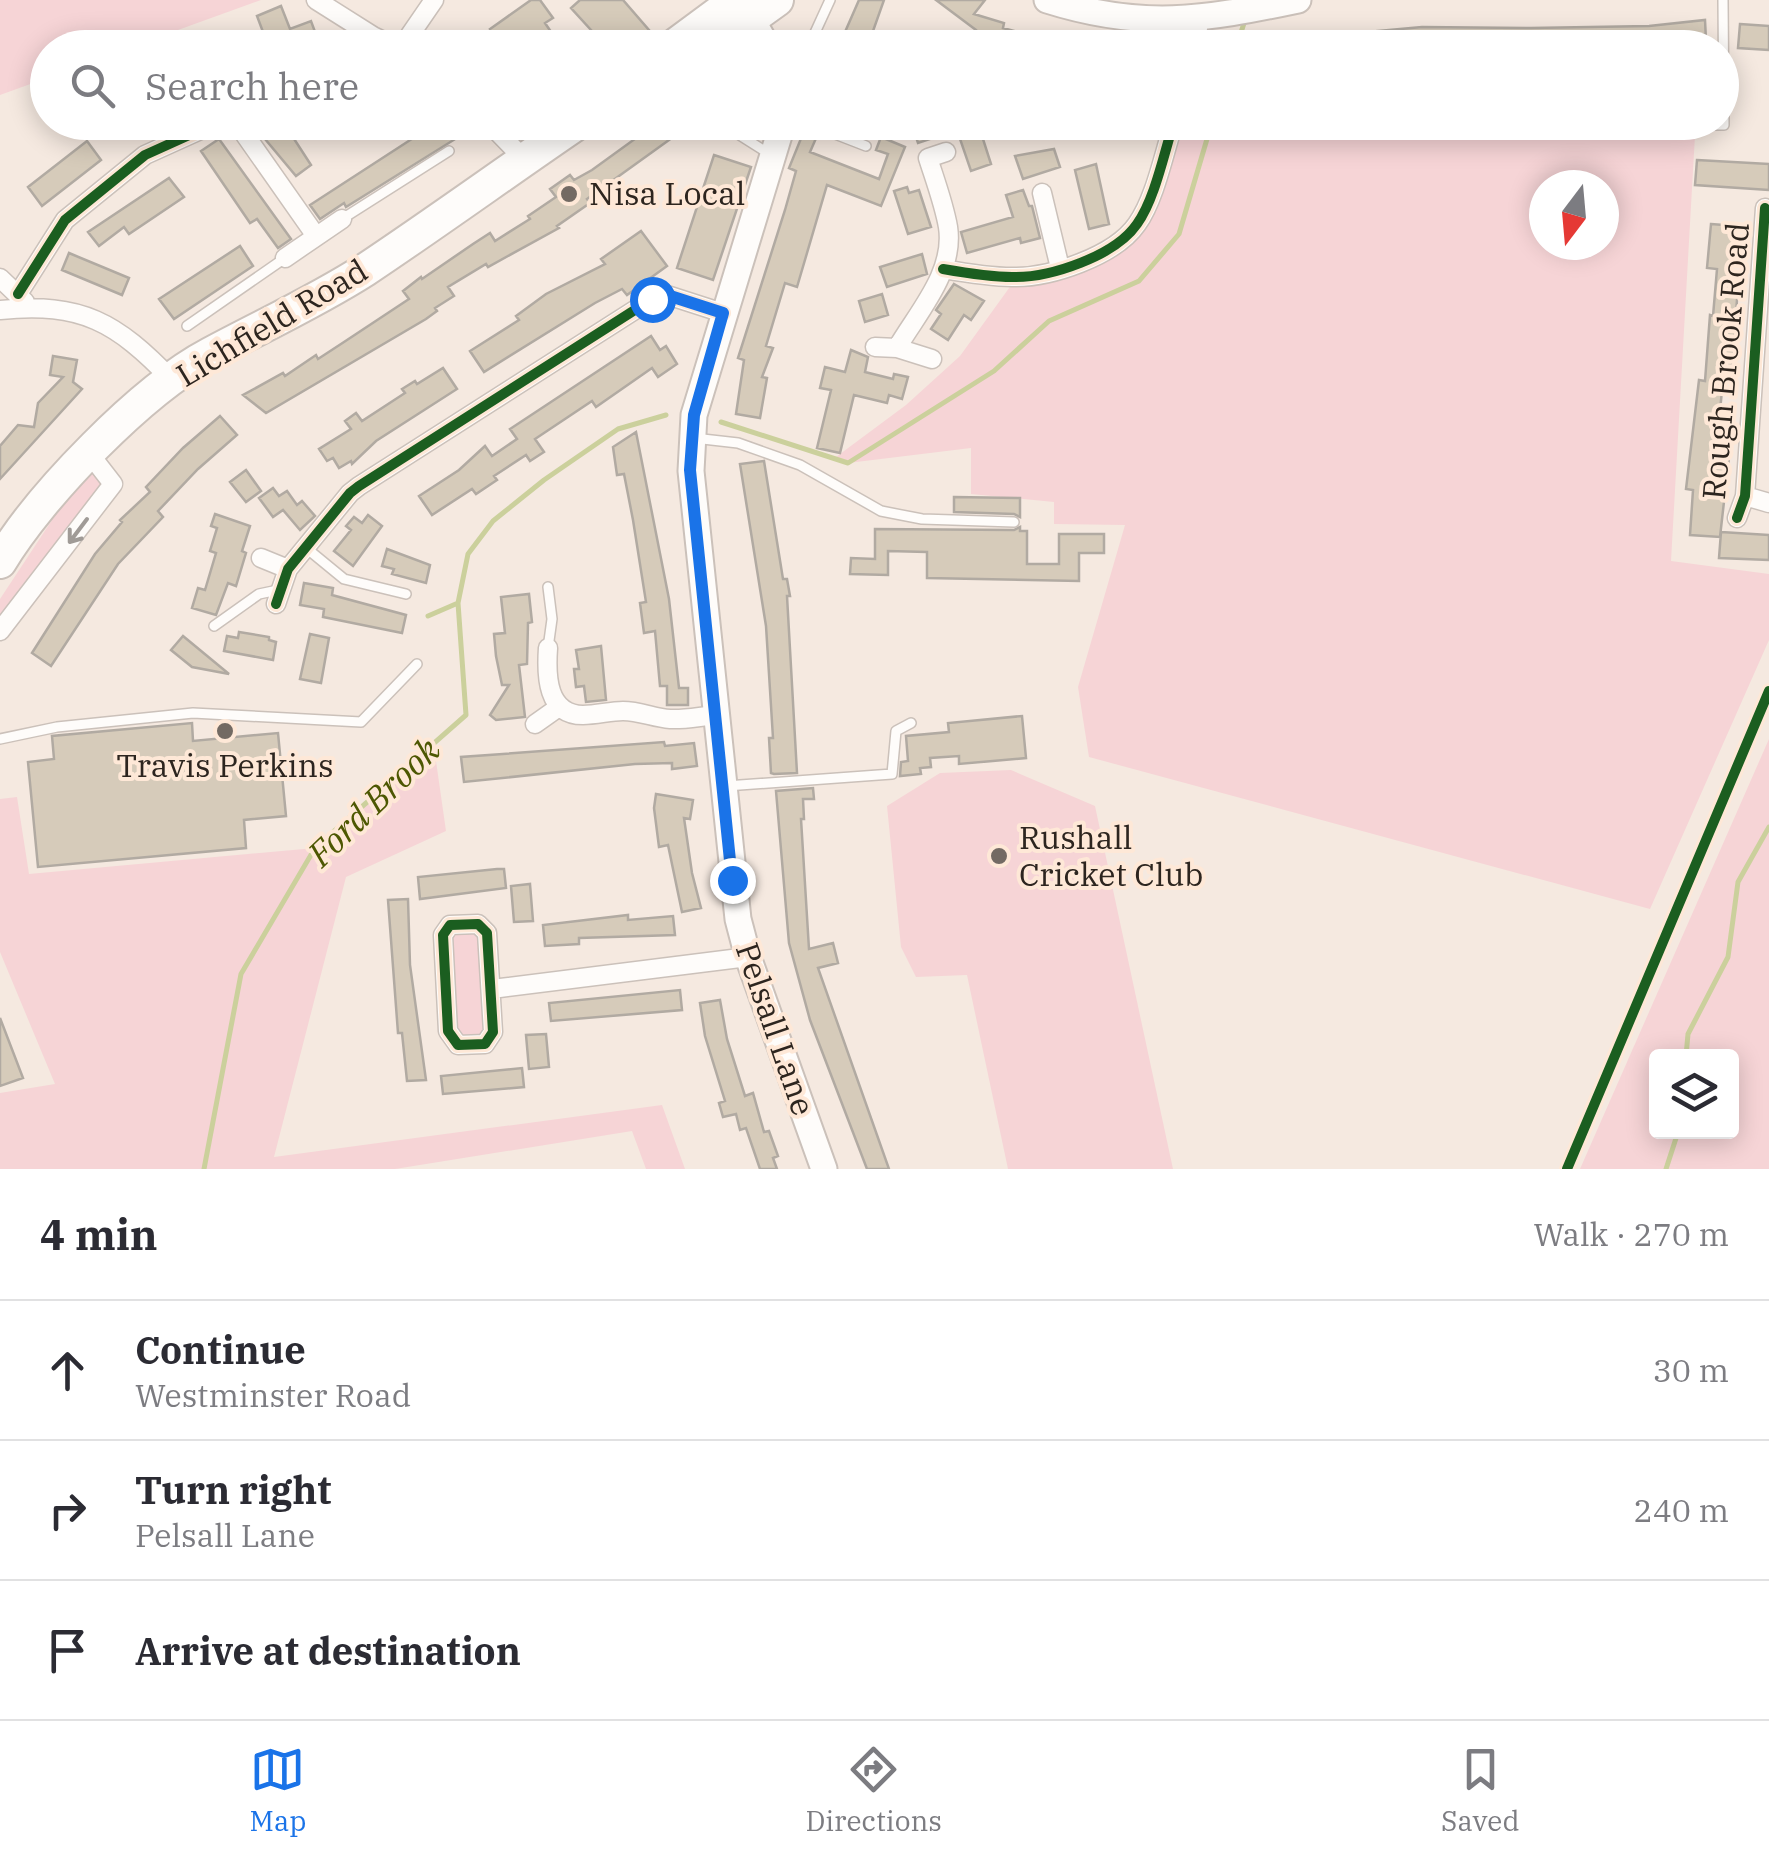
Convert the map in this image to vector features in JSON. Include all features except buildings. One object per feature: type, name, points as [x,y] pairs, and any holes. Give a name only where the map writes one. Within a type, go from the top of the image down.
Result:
[{"type":"highway","points":[[701,30],[751,4]]},
{"type":"highway","name":"Lichfield Road","points":[[0,562],[12,542],[89,453],[172,380],[209,355],[365,270],[553,140]]},
{"type":"main road","points":[[1047,0],[1140,20],[1199,18],[1298,0]]},
{"type":"main road","points":[[751,4],[761,30]]},
{"type":"main road","name":"Pelsall Lane","points":[[779,140],[694,415],[690,470],[732,880],[748,958],[824,1169]]},
{"type":"street","points":[[316,0],[354,30]]},
{"type":"street","points":[[413,30],[434,0]]},
{"type":"street","points":[[1198,30],[1199,18]]},
{"type":"street","points":[[0,310],[23,300],[65,220],[145,154],[177,140]]},
{"type":"street","points":[[249,140],[316,236]]},
{"type":"street","points":[[506,140],[525,160]]},
{"type":"street","points":[[943,269],[1017,278],[1085,262],[1111,249],[1138,224],[1168,140]]},
{"type":"street","points":[[897,348],[930,296],[948,252],[948,228],[928,158],[946,152]]},
{"type":"street","points":[[1042,193],[1060,268]]},
{"type":"street","name":"Rough Brook Road","points":[[1737,518],[1745,496],[1762,358],[1761,208]]},
{"type":"street","points":[[285,258],[342,219]]},
{"type":"street","points":[[0,278],[23,300],[106,322],[145,352],[172,380]]},
{"type":"street","points":[[278,596],[288,569],[350,493],[652,299],[664,294],[723,313]]},
{"type":"street","points":[[875,347],[897,348],[932,359]]},
{"type":"street","points":[[0,631],[113,484],[89,453]]},
{"type":"street","name":"Rough Brook Road","points":[[1745,496],[1769,503]]},
{"type":"street","points":[[261,558],[288,569]]},
{"type":"street","points":[[548,648],[548,684],[559,707],[572,715],[620,711],[668,719],[718,715]]},
{"type":"street","points":[[536,724],[559,707]]},
{"type":"street","points":[[478,924],[484,928],[492,989],[491,1038],[485,1044],[453,1042],[448,1031],[443,935],[450,925],[478,924]]},
{"type":"street","points":[[492,989],[748,958]]},
{"type":"lane","points":[[816,30],[830,0]]},
{"type":"lane","points":[[1723,0],[1723,30]]},
{"type":"lane","points":[[746,140],[762,151],[776,154]]},
{"type":"lane","points":[[850,140],[866,146]]},
{"type":"lane","points":[[342,219],[449,152]]},
{"type":"lane","points":[[187,326],[285,258]]},
{"type":"lane","points":[[692,438],[738,444],[800,465],[881,512],[922,519],[1014,522]]},
{"type":"lane","points":[[304,547],[344,578],[406,594]]},
{"type":"lane","points":[[548,587],[552,619],[548,648]]},
{"type":"lane","points":[[214,626],[259,594],[278,596]]},
{"type":"lane","points":[[0,740],[57,727],[192,713],[361,722],[417,664]]},
{"type":"lane","points":[[724,786],[892,774],[896,731],[911,723]]},
{"type":"shaded area","points":[[0,0],[261,0],[178,30],[30,30],[30,84],[0,95]]},
{"type":"shaded area","points":[[1177,140],[1695,140],[1671,561],[1769,574],[1769,640],[1650,909],[1089,757],[1078,687],[1125,525],[1054,524],[1054,502],[971,494],[971,448],[848,463],[836,457],[906,405],[960,356],[1012,284],[1103,261],[1147,228]]},
{"type":"shaded area","points":[[96,468],[103,475],[100,487],[0,621],[0,599],[56,514]]},
{"type":"shaded area","points":[[1769,739],[1769,1169],[1580,1169]]},
{"type":"shaded area","points":[[434,747],[446,831],[346,877],[274,1157],[662,1105],[685,1169],[646,1169],[632,1131],[395,1169],[0,1169],[0,1093],[55,1084],[0,952],[0,799],[17,797],[29,874],[315,848]]},
{"type":"shaded area","points":[[1011,770],[1095,806],[1173,1169],[1008,1169],[967,975],[916,977],[901,947],[887,806],[940,773]]},
{"type":"shaded area","points":[[453,930],[476,930],[479,936],[488,1027],[478,1039],[463,1038],[455,1030],[449,935]]},
{"type":"waterway","name":"Ford Brook","points":[[1242,30],[1246,17]]},
{"type":"waterway","name":"Ford Brook","points":[[721,422],[848,463],[994,371],[1049,321],[1139,281],[1179,234],[1207,140]]},
{"type":"waterway","name":"Ford Brook","points":[[428,616],[458,603],[468,554],[493,521],[618,429],[666,415]]},
{"type":"waterway","name":"Ford Brook","points":[[204,1169],[241,974],[315,848],[466,715],[458,603]]},
{"type":"waterway","points":[[1687,1049],[1688,1034],[1728,957],[1738,882],[1769,827]]},
{"type":"waterway","points":[[1666,1169],[1676,1139]]},
{"type":"cycle path","points":[[18,294],[65,220],[145,155],[178,140]]},
{"type":"cycle path","points":[[943,269],[995,276],[1044,274],[1080,263],[1114,246],[1143,214],[1169,140]]},
{"type":"cycle path","points":[[1737,518],[1745,496],[1765,208]]},
{"type":"cycle path","points":[[276,604],[288,569],[359,486],[652,299],[664,294],[723,313]]},
{"type":"cycle path","points":[[1567,1169],[1769,691]]},
{"type":"cycle path","points":[[478,924],[487,933],[493,1032],[485,1044],[458,1045],[448,1031],[443,935],[450,925],[478,924]]},
{"type":"place","name":"Nisa Local","points":[[569,194]]},
{"type":"place","name":"Travis Perkins","points":[[225,731]]},
{"type":"place","name":"Rushall Cricket Club","points":[[999,856]]},
{"type":"route","points":[[652,299],[664,294],[723,313],[694,415],[690,470],[732,880]]}]
